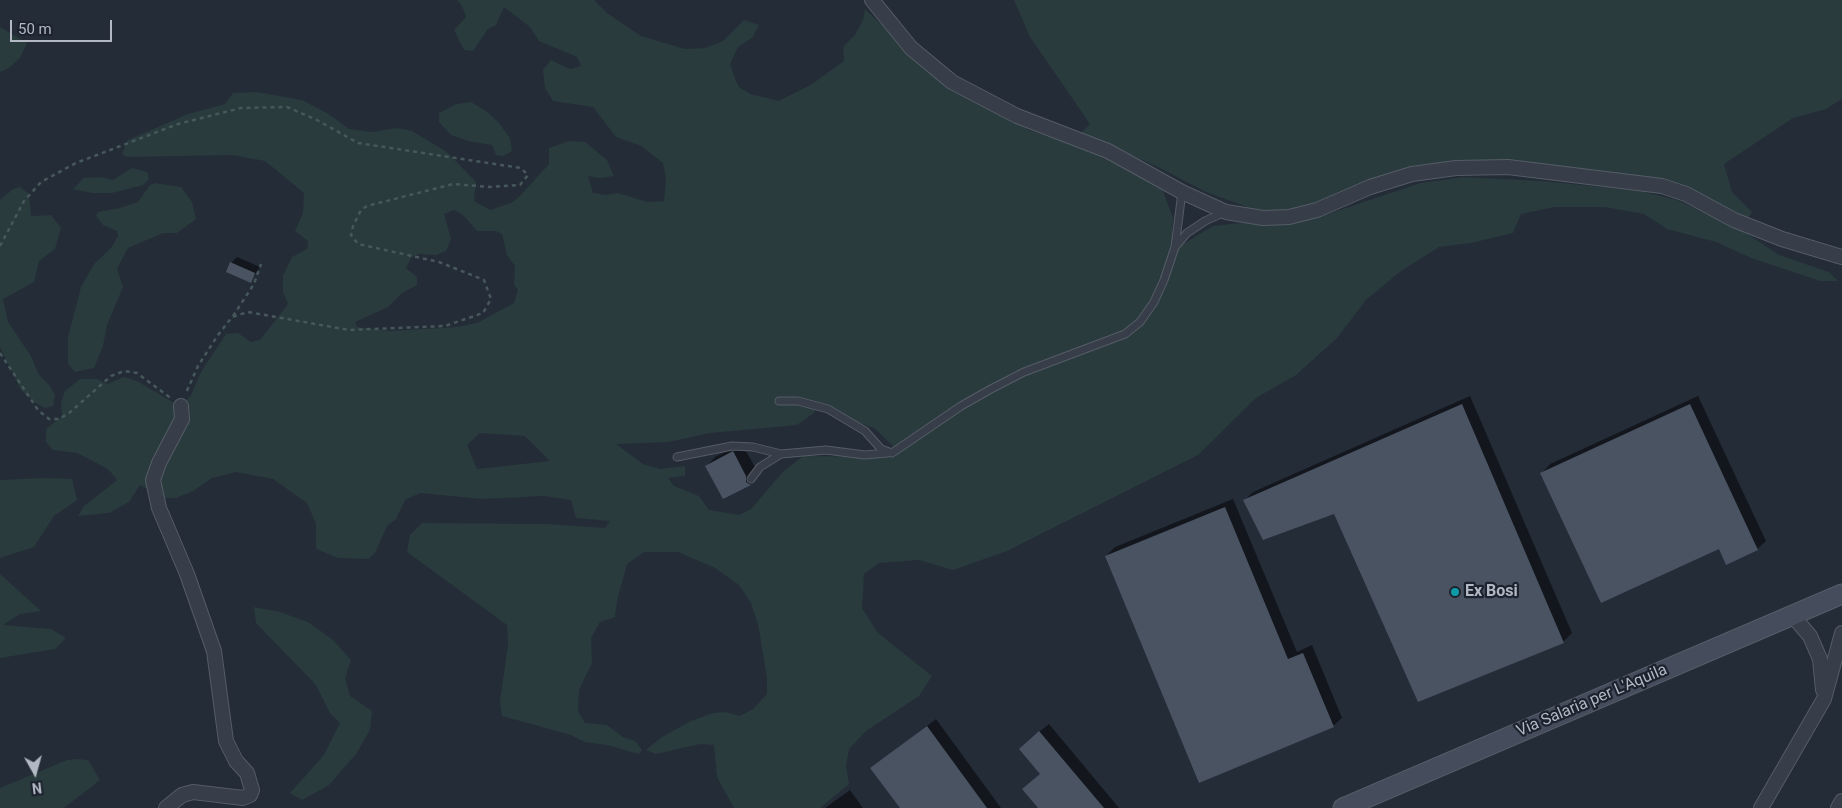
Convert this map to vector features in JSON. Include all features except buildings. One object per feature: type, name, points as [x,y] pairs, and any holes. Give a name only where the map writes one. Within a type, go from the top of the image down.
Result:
[{"type":"main road","name":"Via Salaria per L'Aquila","points":[[1343,808],[1842,594]]},
{"type":"street","points":[[872,0],[911,48],[952,82],[1017,116],[1108,151],[1182,192],[1226,212],[1263,218],[1289,217],[1317,210],[1370,186],[1412,174],[1456,168],[1508,168],[1662,186],[1686,194],[1734,220],[1782,240],[1842,256]]},
{"type":"street","points":[[166,808],[182,795],[193,792],[243,798],[250,795],[252,790],[247,773],[236,761],[226,741],[214,651],[187,574],[159,508],[154,480],[159,463],[182,420],[181,406]]},
{"type":"street","points":[[1792,614],[1810,636],[1820,659],[1824,699]]},
{"type":"street","points":[[1824,699],[1842,633]]},
{"type":"street","points":[[1761,808],[1824,699],[1842,673]]},
{"type":"street","points":[[1838,808],[1842,801]]},
{"type":"lane","points":[[677,457],[732,446],[753,447],[781,454],[826,450],[865,454],[892,453],[961,406],[1024,372],[1125,334],[1140,322],[1154,302],[1164,280],[1175,247],[1182,192]]},
{"type":"lane","points":[[1175,247],[1187,233],[1204,221],[1226,212]]},
{"type":"lane","points":[[779,401],[798,401],[828,409],[866,431],[880,449],[892,453]]},
{"type":"lane","points":[[751,479],[760,467],[781,454]]},
{"type":"path","points":[[0,246],[24,201],[41,182],[76,162],[178,124],[241,108],[288,107],[317,120],[358,143],[521,168],[528,174],[520,185],[490,187],[453,184],[368,206],[361,210],[353,226],[351,235],[358,244],[439,262],[484,280],[491,300],[483,313],[445,326],[349,330],[248,312],[232,317]]},
{"type":"path","points":[[0,353],[38,410],[48,418],[58,419],[68,414],[111,376],[124,371],[137,373],[181,406],[198,366],[254,284],[261,264]]},
{"type":"shaded area","points":[[457,0],[594,0],[607,13],[641,36],[685,49],[705,48],[723,41],[744,20],[759,25],[752,38],[738,47],[730,64],[735,79],[739,87],[750,94],[779,101],[812,84],[844,61],[843,47],[855,35],[863,20],[865,9],[947,86],[1029,130],[1118,160],[1163,191],[1173,218],[1172,233],[1175,249],[1213,226],[1241,223],[1279,225],[1322,216],[1421,183],[1464,177],[1542,181],[1640,191],[1677,200],[1743,231],[1779,255],[1829,272],[1838,281],[1820,281],[1751,258],[1716,242],[1667,229],[1644,214],[1605,207],[1554,207],[1521,214],[1513,233],[1471,243],[1439,247],[1401,271],[1366,300],[1337,338],[1296,375],[1256,398],[1198,455],[1007,551],[953,570],[919,560],[879,563],[864,574],[862,608],[878,633],[932,676],[919,696],[866,731],[849,749],[846,766],[849,784],[820,808],[734,808],[717,777],[714,745],[700,744],[656,754],[646,750],[662,737],[691,721],[713,713],[725,712],[740,716],[753,709],[767,694],[767,677],[758,624],[751,603],[739,585],[715,568],[678,552],[644,552],[627,564],[617,601],[615,617],[600,622],[591,638],[592,663],[579,690],[578,711],[585,723],[607,725],[623,737],[635,741],[642,750],[639,754],[607,745],[585,742],[571,735],[502,716],[500,701],[508,644],[507,625],[407,552],[410,535],[422,523],[546,524],[605,528],[610,521],[576,518],[571,500],[544,496],[482,499],[420,493],[405,500],[396,519],[387,526],[375,553],[368,559],[338,558],[316,549],[316,524],[307,503],[273,479],[236,472],[212,478],[193,491],[176,498],[165,498],[140,485],[129,502],[109,513],[78,516],[84,506],[117,480],[108,469],[77,453],[53,450],[46,442],[46,429],[62,416],[61,403],[65,391],[80,379],[97,379],[107,384],[124,377],[137,381],[174,403],[182,404],[190,397],[201,372],[226,334],[238,333],[251,342],[260,340],[288,304],[283,292],[283,276],[292,257],[307,249],[308,241],[295,231],[303,213],[304,193],[265,161],[232,155],[125,157],[122,153],[128,140],[188,114],[225,104],[233,93],[257,92],[302,100],[327,113],[349,129],[372,132],[397,128],[412,131],[447,152],[476,182],[474,201],[490,210],[511,203],[520,196],[549,164],[549,148],[569,141],[585,142],[607,160],[614,176],[599,178],[588,176],[593,193],[605,195],[618,193],[647,202],[664,201],[666,179],[663,163],[641,146],[616,137],[593,107],[553,101],[545,88],[543,70],[551,60],[570,69],[581,66],[577,57],[539,41],[530,27],[504,7],[496,25],[488,29],[473,51],[464,50],[454,30],[466,17],[462,6]],"holes":[[[454,210],[463,215],[477,231],[496,231],[502,234],[507,255],[515,266],[514,285],[518,290],[514,303],[477,323],[457,327],[390,331],[357,327],[355,322],[388,307],[402,293],[417,285],[417,277],[406,268],[411,258],[418,254],[436,255],[446,251],[451,239],[444,214]],[[819,404],[837,409],[858,423],[874,428],[892,445],[897,457],[803,456],[783,472],[751,509],[739,515],[709,510],[699,496],[674,486],[668,478],[685,476],[685,466],[660,469],[643,464],[616,444],[669,442],[709,433],[797,425],[814,413]],[[480,433],[525,436],[550,461],[477,469],[467,445]]]},
{"type":"shaded area","points":[[1014,0],[1842,0],[1842,99],[1826,109],[1793,118],[1724,164],[1732,192],[1752,212],[1748,218],[1701,195],[1663,183],[1438,168],[1292,210],[1258,211],[1206,192],[1158,167],[1081,133],[1090,124],[1030,37]]},
{"type":"shaded area","points":[[0,27],[27,43],[20,58],[9,68],[0,72]]},
{"type":"shaded area","points":[[471,102],[486,111],[498,122],[510,138],[512,151],[503,156],[496,155],[492,145],[468,141],[451,135],[439,122],[439,113],[456,104]]},
{"type":"shaded area","points":[[132,168],[147,172],[149,179],[143,185],[112,193],[92,193],[73,189],[84,178],[101,177],[113,180]]},
{"type":"shaded area","points":[[155,183],[181,187],[192,202],[196,219],[177,233],[163,233],[128,248],[117,269],[123,287],[107,325],[103,346],[94,368],[75,372],[68,364],[68,337],[81,287],[94,264],[111,248],[118,236],[117,231],[103,225],[96,216],[98,212],[138,202],[150,185]]},
{"type":"shaded area","points":[[20,187],[29,194],[31,216],[51,215],[61,228],[55,249],[39,261],[34,282],[3,299],[8,322],[31,356],[39,375],[50,386],[55,395],[53,406],[45,408],[34,402],[21,390],[0,347],[0,200],[13,189]]},
{"type":"shaded area","points":[[72,479],[77,500],[54,516],[34,547],[0,558],[0,480]]},
{"type":"shaded area","points":[[0,574],[41,611],[20,614],[3,625],[51,629],[66,638],[55,649],[0,658]]},
{"type":"shaded area","points":[[254,607],[280,612],[308,622],[333,640],[351,660],[345,678],[350,696],[372,711],[370,730],[356,754],[329,785],[302,800],[290,793],[324,755],[340,723],[330,713],[316,685],[256,623]]},
{"type":"shaded area","points":[[67,760],[88,760],[100,780],[64,808],[0,808],[0,788]]},
{"type":"place","name":"Ex Bosi","points":[[1455,592]]}]
